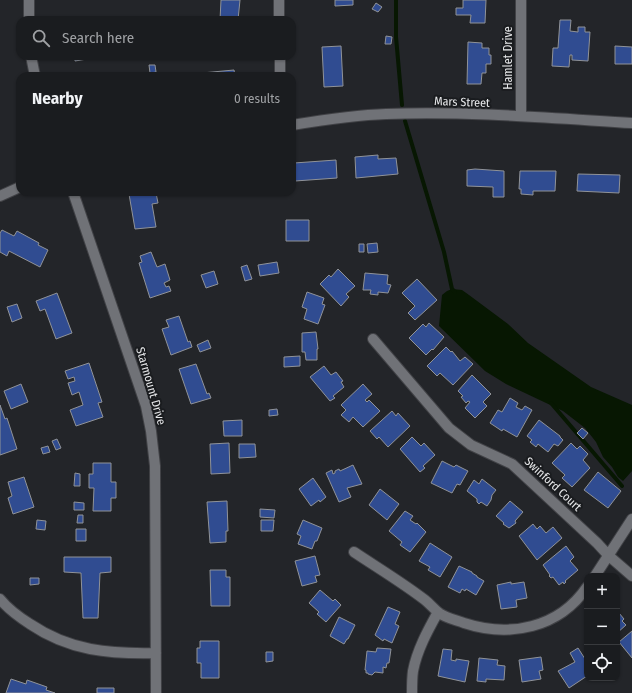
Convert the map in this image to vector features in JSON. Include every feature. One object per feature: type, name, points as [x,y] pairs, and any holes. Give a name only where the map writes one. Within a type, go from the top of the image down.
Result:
[{"type":"street","points":[[29,0],[29,16]]},
{"type":"street","points":[[279,0],[279,16]]},
{"type":"street","name":"Hamlet Drive","points":[[520,116],[521,0]]},
{"type":"street","points":[[32,60],[34,72]]},
{"type":"street","points":[[280,60],[280,72]]},
{"type":"street","name":"Mars Street","points":[[296,125],[384,114],[520,116],[632,123]]},
{"type":"street","points":[[0,196],[16,189]]},
{"type":"street","name":"Starmount Drive","points":[[73,196],[132,362],[146,406],[151,430],[155,466],[156,693]]},
{"type":"street","name":"Swinford Court","points":[[373,339],[449,428],[471,445],[512,464],[598,542],[609,556],[632,576]]},
{"type":"street","points":[[596,573],[609,556],[632,519]]},
{"type":"street","points":[[354,552],[426,600],[438,612],[452,619],[490,630],[526,628],[542,623],[567,609],[584,590]]},
{"type":"street","points":[[0,599],[5,605],[32,625],[52,637],[68,644],[90,650],[115,653],[156,653]]},
{"type":"street","points":[[412,693],[413,672],[416,658],[438,612]]},
{"type":"shaded area","points":[[452,289],[462,290],[508,324],[528,343],[591,387],[632,405],[632,471],[623,481],[618,477],[603,457],[596,442],[585,428],[563,411],[506,384],[485,371],[439,326],[442,295]]},
{"type":"building","points":[[221,0],[240,0],[238,16],[220,16]]},
{"type":"building","points":[[335,0],[353,0],[353,5],[335,6]]},
{"type":"building","points":[[463,0],[486,0],[485,23],[470,23],[471,15],[456,15],[456,8],[463,8]]},
{"type":"building","points":[[376,3],[382,7],[378,12],[372,9]]},
{"type":"building","points":[[560,20],[571,20],[570,31],[578,32],[578,27],[585,27],[585,32],[590,32],[588,61],[572,60],[572,55],[570,55],[569,67],[552,66],[553,48],[558,48]]},
{"type":"building","points":[[386,36],[392,37],[391,44],[385,44]]},
{"type":"building","points":[[468,42],[482,43],[482,48],[489,48],[491,64],[486,64],[486,73],[482,73],[481,84],[467,84]]},
{"type":"building","points":[[341,46],[343,86],[324,87],[322,47]]},
{"type":"building","points":[[615,46],[632,47],[632,64],[615,64]]},
{"type":"building","points":[[149,65],[155,65],[156,72],[150,72]]},
{"type":"building","points":[[234,70],[234,72],[212,72]]},
{"type":"building","points":[[378,155],[378,159],[396,158],[398,174],[356,178],[355,157]]},
{"type":"building","points":[[336,160],[337,178],[296,181],[296,163]]},
{"type":"building","points":[[475,169],[504,171],[504,197],[493,197],[493,187],[467,186],[467,170]]},
{"type":"building","points":[[520,171],[556,171],[555,191],[533,191],[533,195],[521,194],[521,189],[519,189]]},
{"type":"building","points":[[578,174],[620,175],[619,193],[577,191]]},
{"type":"building","points":[[129,196],[157,196],[158,203],[152,204],[156,227],[135,229]]},
{"type":"building","points":[[286,220],[309,220],[309,241],[286,241]]},
{"type":"building","points":[[2,230],[14,236],[17,231],[39,243],[38,245],[48,250],[40,267],[9,251],[7,256],[0,252],[0,233]]},
{"type":"building","points":[[377,243],[378,252],[368,253],[367,244]]},
{"type":"building","points":[[359,244],[364,244],[364,252],[359,252]]},
{"type":"building","points":[[151,252],[157,267],[165,264],[170,280],[164,283],[166,287],[169,286],[171,291],[150,298],[139,263],[142,262],[140,256]]},
{"type":"building","points":[[277,262],[279,273],[260,276],[258,265]]},
{"type":"building","points":[[247,265],[252,279],[245,281],[241,267]]},
{"type":"building","points":[[338,269],[355,286],[346,294],[349,297],[341,306],[320,284],[329,275],[331,277]]},
{"type":"building","points":[[214,271],[218,284],[206,288],[201,275]]},
{"type":"building","points":[[365,273],[388,275],[387,284],[391,285],[388,293],[378,292],[378,295],[370,294],[371,290],[363,290]]},
{"type":"building","points":[[417,279],[437,300],[415,320],[408,313],[415,306],[402,293]]},
{"type":"building","points":[[307,292],[324,298],[322,304],[325,305],[318,324],[304,319],[307,309],[302,307]]},
{"type":"building","points":[[57,293],[72,333],[56,339],[45,309],[40,311],[36,301]]},
{"type":"building","points":[[17,304],[22,318],[12,322],[7,307]]},
{"type":"building","points":[[179,316],[188,342],[190,341],[192,347],[171,355],[162,329],[169,327],[166,320]]},
{"type":"building","points":[[429,323],[444,337],[433,350],[432,349],[426,355],[409,338],[423,324],[426,327]]},
{"type":"building","points":[[316,332],[318,349],[317,360],[306,360],[305,352],[302,352],[302,333]]},
{"type":"building","points":[[208,340],[211,348],[200,352],[197,345]]},
{"type":"building","points":[[446,347],[451,352],[452,351],[460,361],[465,357],[473,364],[453,385],[440,373],[437,376],[427,366]]},
{"type":"building","points":[[300,356],[300,366],[284,367],[284,357]]},
{"type":"building","points":[[89,363],[102,402],[98,403],[103,417],[76,426],[70,410],[83,405],[79,392],[72,395],[68,383],[75,381],[74,377],[68,379],[65,371]]},
{"type":"building","points":[[196,364],[207,394],[209,393],[211,398],[191,404],[179,369]]},
{"type":"building","points":[[324,366],[331,375],[336,372],[343,381],[341,382],[344,387],[333,396],[335,398],[330,401],[310,377]]},
{"type":"building","points":[[472,375],[491,394],[483,402],[487,406],[475,418],[465,408],[470,402],[468,401],[466,403],[461,397],[463,396],[458,391]]},
{"type":"building","points":[[21,384],[28,402],[11,409],[4,391]]},
{"type":"building","points":[[363,384],[372,394],[365,400],[367,402],[369,400],[380,411],[363,427],[353,417],[349,422],[341,415],[346,410],[341,405]]},
{"type":"building","points":[[510,398],[518,403],[516,407],[522,410],[525,406],[532,410],[517,437],[503,429],[502,431],[490,423],[498,410],[502,412]]},
{"type":"building","points":[[0,405],[5,419],[7,418],[17,449],[0,455]]},
{"type":"building","points":[[277,409],[278,415],[269,416],[269,410]]},
{"type":"building","points":[[392,411],[396,416],[398,413],[410,426],[388,447],[379,437],[377,439],[370,431]]},
{"type":"building","points":[[242,420],[242,436],[224,436],[223,421]]},
{"type":"building","points":[[539,420],[563,440],[558,446],[554,444],[548,452],[538,444],[536,447],[530,442],[532,440],[527,436]]},
{"type":"building","points":[[582,428],[588,433],[583,439],[577,433]]},
{"type":"building","points":[[412,437],[421,446],[424,443],[435,455],[423,466],[425,468],[420,472],[400,449]]},
{"type":"building","points":[[57,439],[61,448],[56,450],[52,441]]},
{"type":"building","points":[[229,443],[230,473],[211,474],[210,444]]},
{"type":"building","points":[[571,443],[577,449],[580,446],[588,454],[583,460],[590,468],[572,487],[562,478],[565,475],[552,463]]},
{"type":"building","points":[[239,444],[255,444],[256,457],[239,458]]},
{"type":"building","points":[[48,446],[50,452],[43,454],[41,448]]},
{"type":"building","points":[[442,461],[454,467],[456,465],[468,471],[460,485],[457,484],[452,493],[431,483]]},
{"type":"building","points":[[93,463],[111,463],[111,482],[116,482],[116,498],[111,498],[111,511],[93,511],[94,488],[89,488],[89,474],[93,474]]},
{"type":"building","points":[[353,465],[362,484],[347,488],[351,497],[339,502],[326,473],[332,470],[333,474],[339,469],[340,471]]},
{"type":"building","points":[[598,472],[621,491],[608,508],[584,490]]},
{"type":"building","points":[[75,473],[80,474],[80,486],[74,486]]},
{"type":"building","points":[[24,477],[34,507],[13,514],[8,498],[12,496],[8,482]]},
{"type":"building","points":[[313,478],[326,497],[320,502],[319,500],[311,506],[299,489]]},
{"type":"building","points":[[482,479],[496,490],[487,506],[481,502],[479,504],[477,499],[467,491],[474,480],[479,484]]},
{"type":"building","points":[[380,489],[399,504],[387,520],[369,505]]},
{"type":"building","points":[[227,501],[228,531],[226,531],[226,542],[210,543],[207,502]]},
{"type":"building","points":[[510,501],[523,512],[515,521],[516,523],[509,528],[496,516]]},
{"type":"building","points":[[74,502],[84,503],[84,510],[74,510]]},
{"type":"building","points":[[260,509],[275,510],[274,518],[260,517]]},
{"type":"building","points":[[405,511],[413,516],[410,520],[416,524],[417,523],[426,532],[410,552],[400,545],[402,542],[389,531]]},
{"type":"building","points":[[78,515],[83,515],[83,523],[77,523]]},
{"type":"building","points":[[37,520],[46,521],[45,530],[36,529]]},
{"type":"building","points":[[261,520],[274,520],[273,531],[261,531]]},
{"type":"building","points":[[303,520],[322,528],[312,549],[298,544],[301,536],[297,534]]},
{"type":"building","points":[[533,524],[537,529],[540,526],[546,533],[553,527],[562,538],[537,560],[519,536]]},
{"type":"building","points":[[76,529],[86,529],[86,541],[76,541]]},
{"type":"building","points":[[430,543],[452,557],[440,577],[428,570],[430,567],[419,561]]},
{"type":"building","points":[[566,546],[574,557],[570,561],[578,570],[565,581],[566,582],[564,584],[563,582],[559,585],[553,577],[551,578],[549,576],[550,575],[543,565]]},
{"type":"building","points":[[315,556],[320,575],[315,576],[317,582],[302,586],[295,561]]},
{"type":"building","points":[[64,557],[111,557],[111,572],[100,573],[98,618],[83,618],[81,573],[64,572]]},
{"type":"building","points":[[459,566],[472,572],[484,581],[476,595],[466,589],[465,591],[462,589],[460,593],[448,587]]},
{"type":"building","points":[[210,570],[226,570],[226,577],[230,577],[230,606],[211,606]]},
{"type":"building","points":[[30,578],[39,578],[39,584],[30,585]]},
{"type":"building","points":[[511,582],[511,584],[524,582],[527,598],[516,600],[517,607],[501,609],[497,585]]},
{"type":"building","points":[[320,590],[333,601],[335,599],[341,605],[326,622],[317,614],[319,612],[309,603]]},
{"type":"building","points":[[388,607],[400,612],[395,624],[399,626],[392,643],[384,639],[383,641],[375,635]]},
{"type":"building","points":[[620,614],[624,619],[622,621],[626,625],[620,630]]},
{"type":"building","points":[[339,617],[355,625],[344,644],[330,636]]},
{"type":"building","points":[[632,631],[632,658],[620,643],[620,641]]},
{"type":"building","points":[[200,641],[219,641],[219,678],[201,678],[201,663],[197,663],[197,648],[200,648]]},
{"type":"building","points":[[377,648],[391,649],[389,663],[387,663],[386,668],[383,667],[383,673],[375,672],[372,675],[368,674],[365,670],[367,651],[376,652]]},
{"type":"building","points":[[578,648],[584,657],[584,678],[569,688],[558,671],[575,662],[570,653]]},
{"type":"building","points":[[443,649],[452,650],[451,660],[456,661],[456,659],[469,661],[465,682],[438,676]]},
{"type":"building","points":[[266,652],[273,652],[273,661],[266,662]]},
{"type":"building","points":[[541,657],[543,670],[539,671],[541,679],[522,682],[519,660]]},
{"type":"building","points":[[479,658],[498,660],[497,665],[505,666],[504,680],[486,679],[486,682],[477,681]]},
{"type":"building","points":[[11,679],[26,684],[27,680],[47,687],[46,690],[55,693],[6,693]]},
{"type":"building","points":[[97,688],[114,688],[114,693],[97,693]]},
{"type":"waterway","points":[[396,0],[396,37],[402,105]]},
{"type":"waterway","points":[[405,121],[444,252],[452,289],[455,292]]},
{"type":"waterway","points":[[551,403],[622,486]]}]
